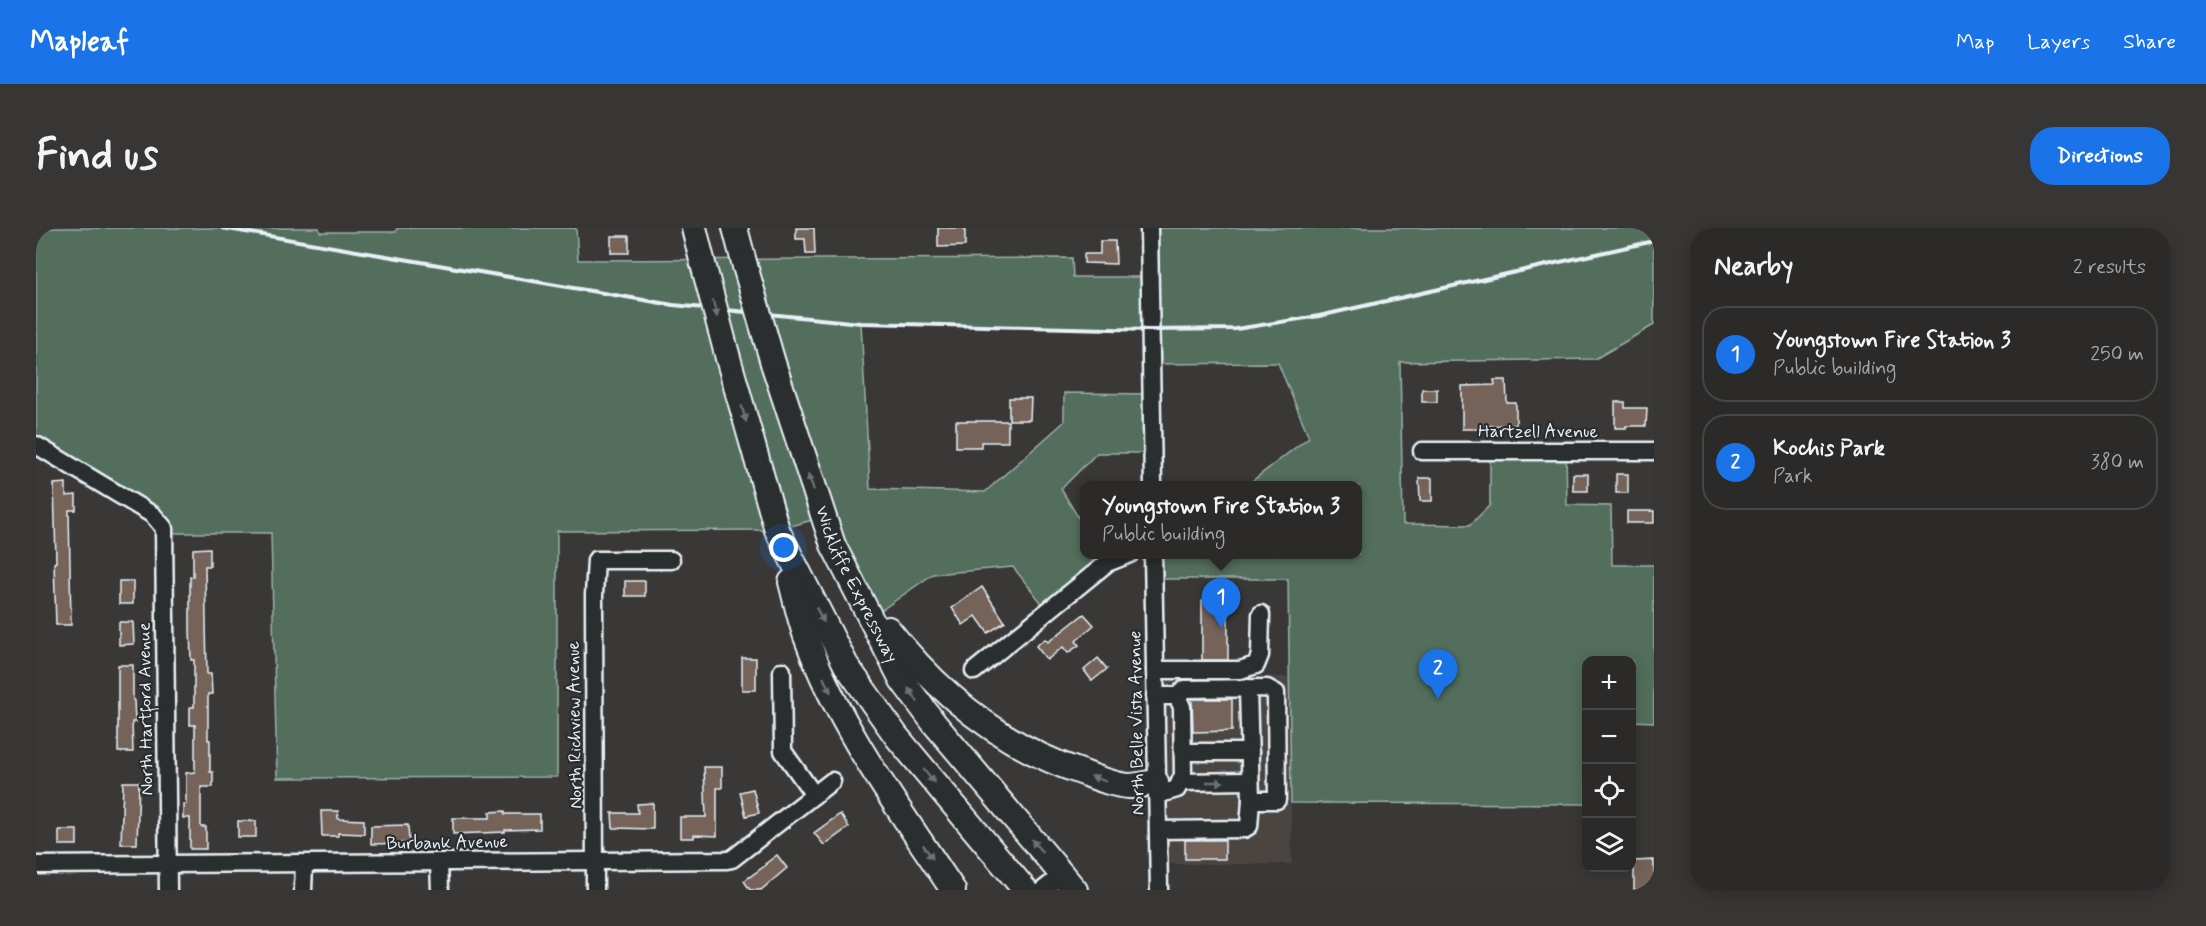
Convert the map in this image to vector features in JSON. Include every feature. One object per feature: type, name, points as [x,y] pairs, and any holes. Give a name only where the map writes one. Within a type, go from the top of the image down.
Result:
[{"type":"highway","points":[[694,228],[806,638],[841,714],[878,777],[953,890]]},
{"type":"highway","name":"Wickliffe Expressway","points":[[735,228],[773,363],[823,517],[852,582],[902,680],[917,701],[1069,883]]},
{"type":"highway","points":[[777,530],[846,665],[874,707],[1025,890]]},
{"type":"highway","points":[[852,582],[904,650],[933,681],[989,727],[1042,757],[1116,784],[1165,786]]},
{"type":"street","points":[[1149,228],[1153,481]]},
{"type":"street","name":"North Hartford Avenue","points":[[36,445],[153,515],[164,528],[168,890]]},
{"type":"street","name":"Hartzell Avenue","points":[[1422,451],[1654,451]]},
{"type":"street","points":[[974,671],[1107,563],[1118,559]]},
{"type":"street","name":"North Belle Vista Avenue","points":[[1154,559],[1155,696],[1165,786],[1158,830],[1159,890]]},
{"type":"street","name":"North Richview Avenue","points":[[596,890],[594,595],[596,560],[670,560]]},
{"type":"street","points":[[1155,670],[1240,670],[1256,665],[1260,656],[1261,614]]},
{"type":"street","points":[[782,670],[783,751],[814,795]]},
{"type":"street","points":[[1158,830],[1244,829],[1249,826],[1251,800],[1248,688]]},
{"type":"street","points":[[1155,696],[1177,696],[1185,689],[1267,688],[1276,693],[1277,800],[1251,800]]},
{"type":"street","points":[[1165,786],[1183,775],[1182,707],[1177,696]]},
{"type":"street","points":[[1183,752],[1250,752]]},
{"type":"street","name":"Burbank Avenue","points":[[36,866],[732,859],[832,781]]},
{"type":"street","points":[[1165,786],[1250,782]]},
{"type":"street","points":[[439,862],[440,890]]},
{"type":"street","points":[[303,890],[304,864]]},
{"type":"street","points":[[1043,890],[1069,883]]},
{"type":"shaded area","points":[[1155,677],[1289,677],[1292,864],[1158,864]]},
{"type":"green space","points":[[36,228],[319,228],[320,232],[396,232],[397,228],[576,228],[578,260],[1072,258],[1073,277],[1149,277],[1149,228],[1654,228],[1654,325],[1595,359],[1400,362],[1403,524],[1470,525],[1490,505],[1490,451],[1566,451],[1567,505],[1611,506],[1612,565],[1654,565],[1654,722],[1636,721],[1636,656],[1582,656],[1582,804],[1291,803],[1288,579],[1154,579],[1156,559],[1362,559],[1362,481],[1252,481],[1309,437],[1278,363],[1151,364],[1150,330],[861,323],[870,489],[985,492],[1064,422],[1064,393],[1151,394],[1152,453],[1097,453],[1061,489],[1080,520],[1080,559],[1104,559],[1107,563],[1048,611],[1013,567],[933,574],[876,614],[823,517],[777,530],[557,531],[557,777],[277,778],[271,533],[164,533],[164,528],[36,445]]},
{"type":"building","points":[[796,228],[814,228],[815,254],[806,254],[805,239],[796,239]]},
{"type":"building","points":[[938,228],[965,228],[965,246],[938,247]]},
{"type":"building","points":[[611,236],[629,236],[629,253],[611,253]]},
{"type":"building","points":[[1100,241],[1115,241],[1116,264],[1084,263],[1084,254],[1100,254]]},
{"type":"building","points":[[1494,380],[1506,380],[1507,403],[1516,403],[1516,425],[1462,429],[1462,386],[1495,385]]},
{"type":"building","points":[[1422,389],[1437,389],[1437,402],[1422,402]]},
{"type":"building","points":[[1009,398],[1031,398],[1030,420],[1009,420]]},
{"type":"building","points":[[1615,402],[1625,402],[1625,408],[1647,408],[1646,426],[1615,428]]},
{"type":"building","points":[[956,421],[1008,421],[1008,442],[981,442],[981,447],[956,447]]},
{"type":"building","points":[[1573,474],[1588,474],[1588,491],[1573,491]]},
{"type":"building","points":[[1616,474],[1628,474],[1628,493],[1616,493]]},
{"type":"building","points":[[1419,478],[1432,478],[1432,501],[1420,501]]},
{"type":"building","points":[[66,483],[66,496],[76,495],[76,510],[69,510],[71,625],[56,625],[54,484]]},
{"type":"building","points":[[1627,511],[1654,511],[1654,523],[1627,523]]},
{"type":"building","points":[[210,548],[210,566],[205,566],[207,674],[211,674],[212,694],[208,694],[208,740],[210,740],[210,772],[213,772],[213,787],[201,787],[201,827],[206,827],[206,849],[190,849],[190,818],[183,818],[183,804],[186,804],[186,773],[195,772],[195,725],[190,725],[190,707],[194,707],[194,660],[191,660],[190,577],[193,577],[193,549]]},
{"type":"building","points":[[119,581],[133,581],[133,604],[119,604]]},
{"type":"building","points":[[625,581],[645,581],[645,596],[625,596]]},
{"type":"building","points":[[982,587],[1005,622],[988,633],[976,616],[963,625],[952,608]]},
{"type":"building","points":[[1202,601],[1228,601],[1228,660],[1202,660]]},
{"type":"building","points":[[1084,614],[1094,625],[1076,641],[1079,645],[1068,653],[1063,647],[1047,660],[1036,646],[1045,639],[1048,642]]},
{"type":"building","points":[[119,622],[133,622],[134,644],[119,645]]},
{"type":"building","points":[[742,658],[756,658],[756,690],[742,690]]},
{"type":"building","points":[[1098,658],[1107,669],[1092,681],[1084,670]]},
{"type":"building","points":[[118,665],[133,665],[135,722],[132,722],[133,752],[118,752]]},
{"type":"building","points":[[1192,699],[1232,699],[1232,731],[1193,732]]},
{"type":"building","points":[[704,767],[722,767],[722,788],[717,788],[717,836],[694,835],[694,838],[680,838],[680,817],[706,817]]},
{"type":"building","points":[[123,782],[139,782],[137,844],[121,844]]},
{"type":"building","points":[[753,789],[759,813],[746,816],[740,792]]},
{"type":"building","points":[[653,803],[653,829],[613,828],[612,813],[638,813],[637,804]]},
{"type":"building","points":[[321,811],[338,811],[338,819],[364,820],[364,834],[338,833],[338,836],[322,836]]},
{"type":"building","points":[[505,811],[505,814],[540,814],[540,829],[453,834],[453,818],[490,818],[490,812]]},
{"type":"building","points":[[840,814],[849,827],[824,845],[814,833]]},
{"type":"building","points":[[238,821],[256,821],[256,837],[238,837]]},
{"type":"building","points":[[408,825],[409,843],[371,844],[371,826]]},
{"type":"building","points":[[59,830],[77,830],[77,845],[59,845]]},
{"type":"building","points":[[1185,840],[1225,840],[1225,859],[1185,859]]},
{"type":"building","points":[[777,855],[787,868],[761,890],[750,890],[744,881]]},
{"type":"building","points":[[1654,860],[1654,890],[1634,890],[1636,861]]},
{"type":"railway","points":[[222,228],[673,305],[861,323],[1150,330],[1236,329],[1319,316],[1654,241]]},
{"type":"place","name":"Youngstown Fire Station 3","points":[[1221,628]]},
{"type":"place","name":"Kochis Park","points":[[1438,699]]}]
